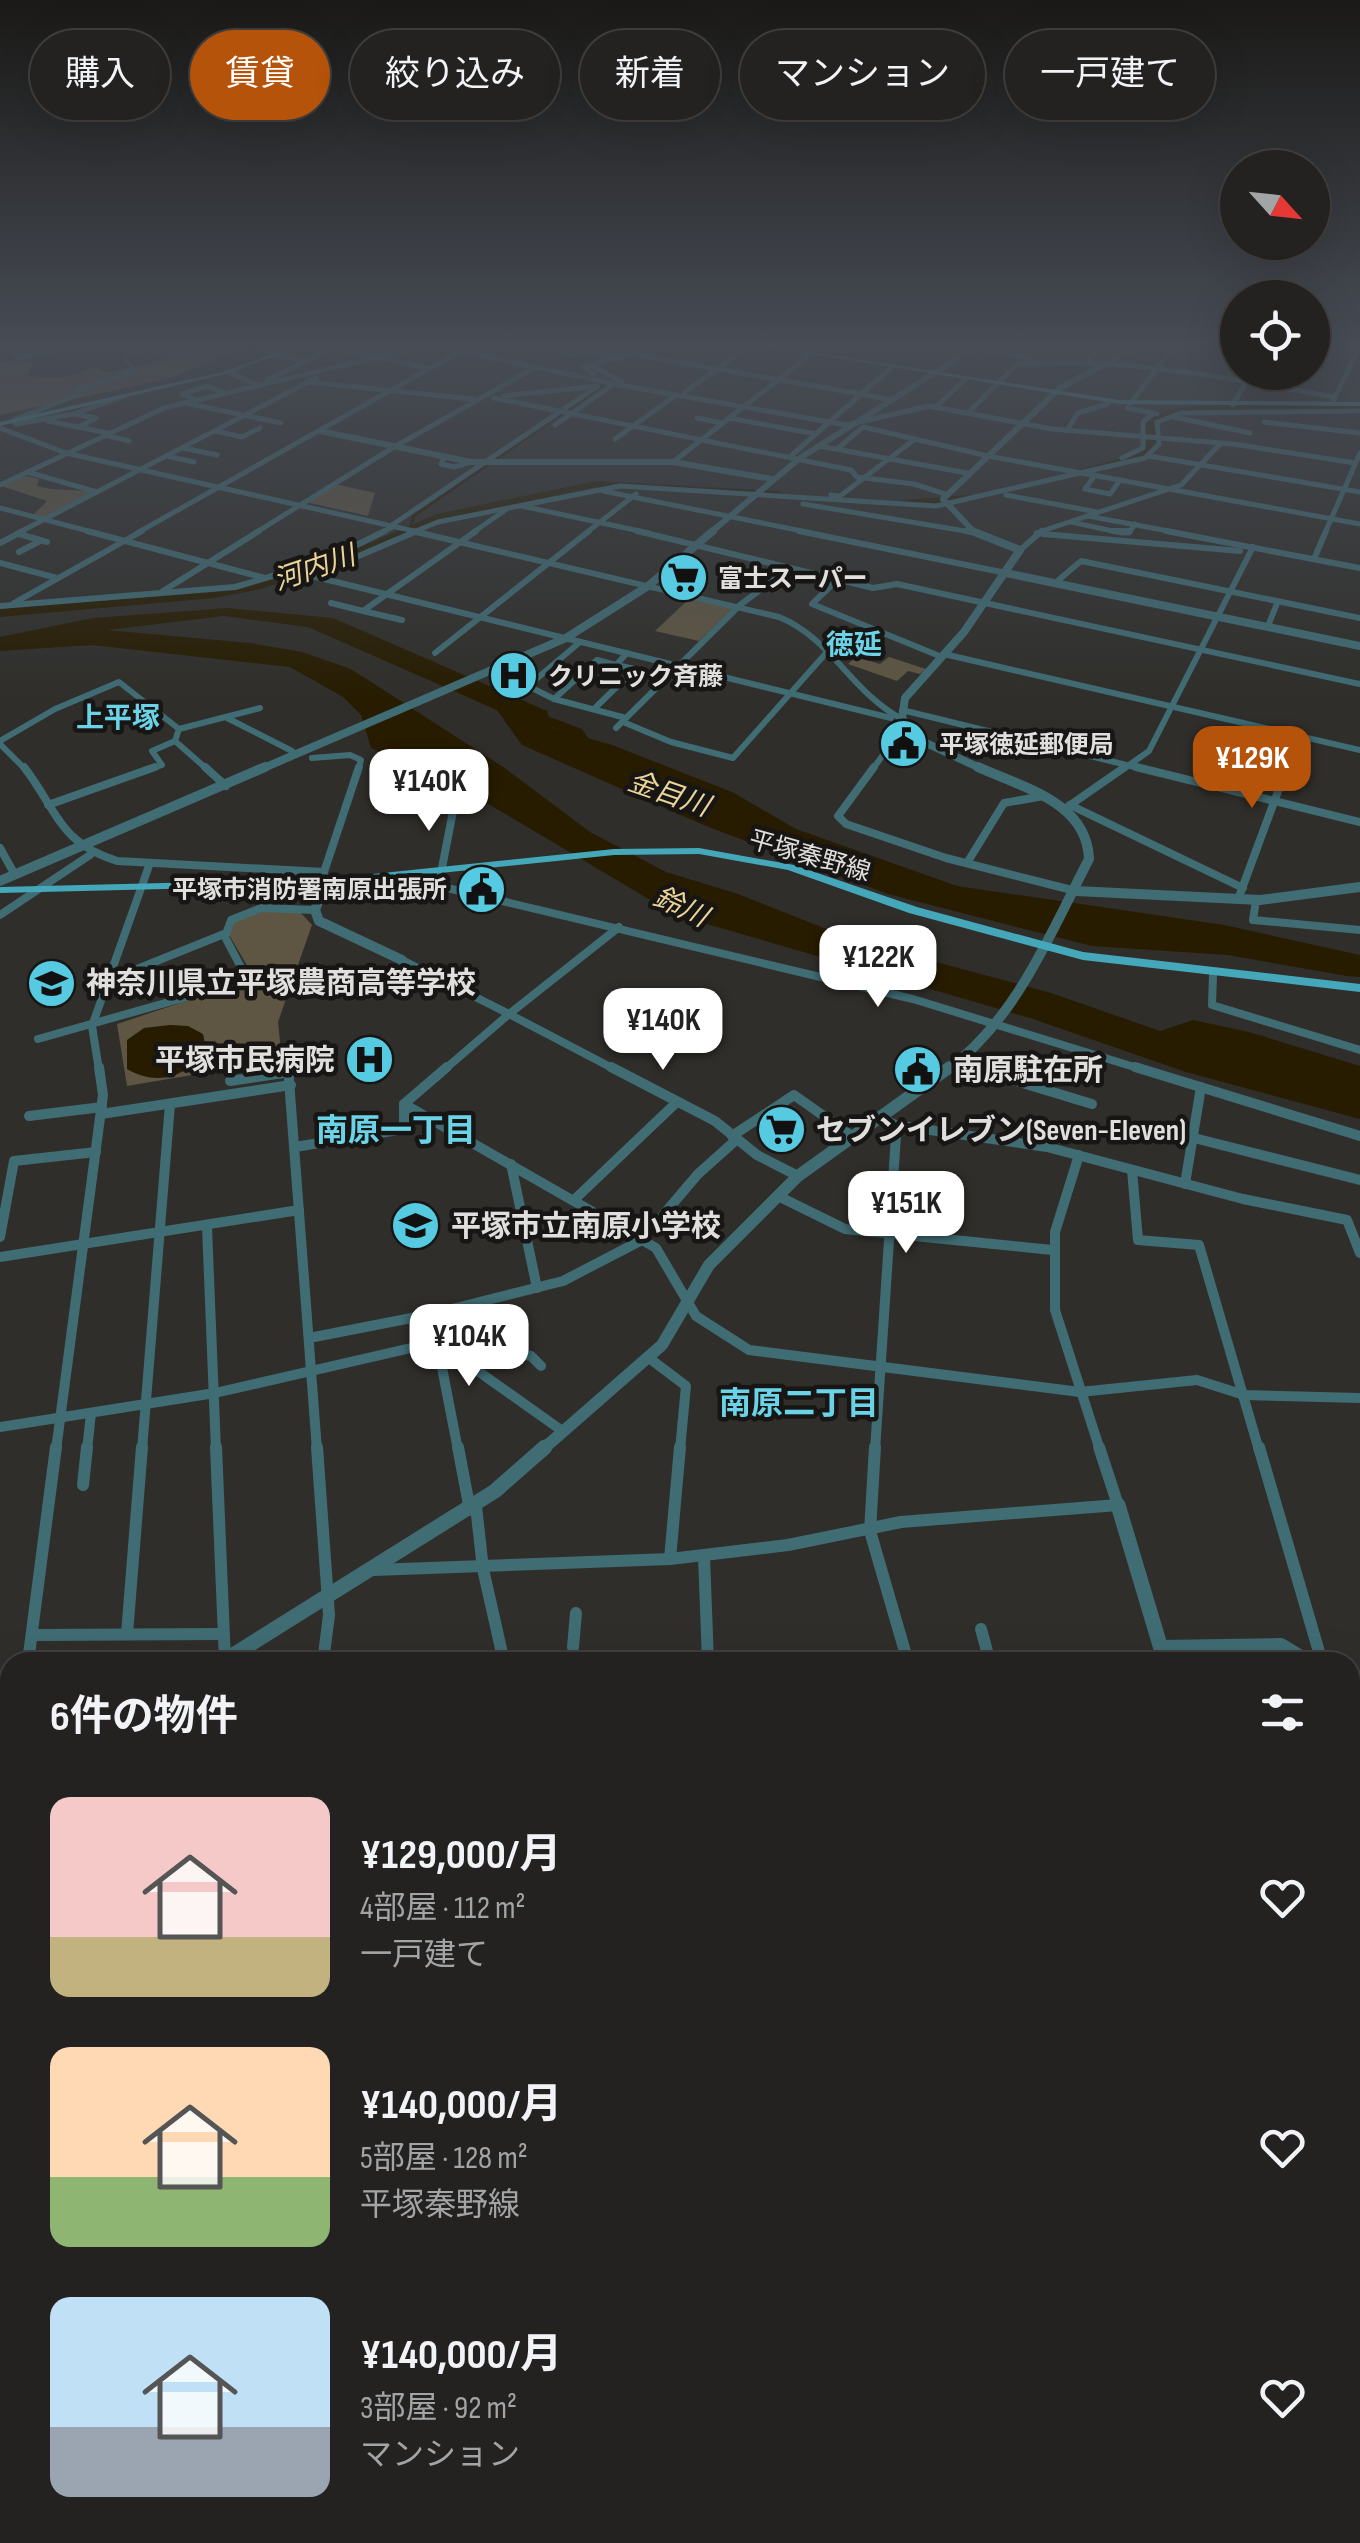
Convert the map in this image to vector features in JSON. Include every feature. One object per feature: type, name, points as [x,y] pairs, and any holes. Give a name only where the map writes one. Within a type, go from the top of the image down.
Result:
[{"type":"main road","name":"平塚秦野線","points":[[0,890],[401,877],[663,850],[768,862],[913,910],[1093,958],[1360,988]]},
{"type":"street","points":[[0,485],[40,465]]},
{"type":"street","points":[[116,465],[740,605],[790,620],[814,636],[850,684],[903,718],[924,742],[1068,806],[1241,894],[1256,900],[1360,887]]},
{"type":"street","points":[[0,545],[149,465]]},
{"type":"street","points":[[14,602],[260,465]]},
{"type":"street","points":[[162,591],[366,465]]},
{"type":"street","points":[[0,605],[197,590],[267,578],[324,562],[390,528],[483,465]]},
{"type":"street","points":[[688,465],[772,479]]},
{"type":"street","points":[[0,881],[566,638],[648,586],[787,465]]},
{"type":"street","points":[[830,465],[851,470],[860,478],[914,484],[946,500],[971,532]]},
{"type":"street","points":[[840,496],[860,478],[884,465]]},
{"type":"street","points":[[920,465],[967,473]]},
{"type":"street","points":[[946,500],[977,465]]},
{"type":"street","points":[[1038,465],[1360,524]]},
{"type":"street","points":[[1091,465],[946,500],[592,488],[409,532],[312,576],[791,693],[1128,765],[1360,822]]},
{"type":"street","points":[[695,485],[903,506],[1001,494],[1118,465]]},
{"type":"street","points":[[1195,465],[1360,492]]},
{"type":"street","points":[[1314,559],[1353,465]]},
{"type":"street","points":[[1202,466],[1186,482],[1169,489],[1036,533],[944,656],[909,692],[903,718],[838,816],[846,824],[968,864],[1076,892],[1241,894]]},
{"type":"street","points":[[26,471],[98,492]]},
{"type":"street","points":[[1095,475],[1085,489],[1110,494],[1120,480]]},
{"type":"street","points":[[434,653],[644,487]]},
{"type":"street","points":[[592,488],[1360,646]]},
{"type":"street","points":[[664,503],[681,490]]},
{"type":"street","points":[[691,508],[710,492]]},
{"type":"street","points":[[756,492],[971,532],[1020,550]]},
{"type":"street","points":[[1001,494],[1098,512]]},
{"type":"street","points":[[363,610],[513,505],[698,544],[873,588],[897,584],[1360,684]]},
{"type":"street","points":[[0,508],[267,578]]},
{"type":"street","points":[[1088,516],[1360,568]]},
{"type":"street","points":[[1070,522],[1128,533],[1135,524]]},
{"type":"street","points":[[1036,533],[1252,549]]},
{"type":"street","points":[[0,545],[21,552],[44,541],[18,534]]},
{"type":"street","points":[[1068,806],[1149,751],[1252,549]]},
{"type":"street","points":[[1055,583],[1082,562],[1360,618]]},
{"type":"street","points":[[0,563],[58,578]]},
{"type":"street","points":[[622,722],[740,605],[788,569]]},
{"type":"street","points":[[790,620],[839,578]]},
{"type":"street","points":[[130,596],[197,590]]},
{"type":"street","points":[[1268,626],[1278,601]]},
{"type":"street","points":[[331,602],[402,620]]},
{"type":"street","points":[[0,605],[41,603]]},
{"type":"street","points":[[812,604],[944,656],[1360,750]]},
{"type":"street","points":[[580,642],[528,686],[671,742],[733,758],[827,652],[869,629]]},
{"type":"street","points":[[616,665],[627,654]]},
{"type":"street","points":[[554,699],[597,660],[634,669],[594,709]]},
{"type":"street","points":[[179,729],[119,682],[54,709],[0,742],[24,766],[58,828],[90,855],[324,877]]},
{"type":"street","points":[[179,729],[260,708]]},
{"type":"street","points":[[226,718],[292,751]]},
{"type":"street","points":[[48,805],[162,765],[152,751],[175,741],[179,729]]},
{"type":"street","points":[[1241,894],[1300,736]]},
{"type":"street","points":[[175,741],[226,786]]},
{"type":"street","points":[[312,758],[350,756],[361,760],[315,910],[319,920],[715,1121],[734,1138],[798,1176]]},
{"type":"street","points":[[968,864],[1004,803],[1044,796]]},
{"type":"street","points":[[441,873],[455,801]]},
{"type":"street","points":[[240,1652],[473,1508],[649,1358],[688,1306],[709,1265],[798,1176],[956,1064],[997,1020],[1076,892],[1090,847],[1083,826],[1068,806]]},
{"type":"street","points":[[0,848],[14,875]]},
{"type":"street","points":[[0,916],[90,855]]},
{"type":"street","points":[[29,1652],[101,1110],[92,1026],[150,863]]},
{"type":"street","points":[[401,877],[997,1020],[1360,1136]]},
{"type":"street","points":[[1256,900],[1253,920],[1360,930]]},
{"type":"street","points":[[108,982],[224,934],[231,920],[253,909],[315,910]]},
{"type":"street","points":[[295,1147],[404,1130],[404,1104],[619,927]]},
{"type":"street","points":[[38,1039],[239,980],[244,973],[224,934]]},
{"type":"street","points":[[1213,974],[1212,1005],[1360,1050]]},
{"type":"street","points":[[956,1064],[1092,1104]]},
{"type":"street","points":[[230,1081],[289,1066],[328,1597],[324,1652]]},
{"type":"street","points":[[29,1116],[170,1104],[291,1085]]},
{"type":"street","points":[[1185,1184],[1201,1087]]},
{"type":"street","points":[[309,1338],[432,1314],[563,1281],[642,1240],[734,1138],[794,1095],[852,1136]]},
{"type":"street","points":[[574,1200],[677,1102]]},
{"type":"street","points":[[127,1634],[170,1104]]},
{"type":"street","points":[[404,1104],[663,1254],[688,1306],[749,1350],[1080,1392],[1196,1380],[1244,1395],[1360,1398]]},
{"type":"street","points":[[880,1117],[894,1125],[1031,1144],[1346,1220],[1360,1253]]},
{"type":"street","points":[[894,1125],[870,1531],[905,1652]]},
{"type":"street","points":[[1194,1138],[1360,1180]]},
{"type":"street","points":[[0,1237],[14,1161],[96,1152]]},
{"type":"street","points":[[1079,1156],[1052,1250],[1055,1310],[1162,1652]]},
{"type":"street","points":[[511,1164],[537,1288]]},
{"type":"street","points":[[1132,1170],[1138,1240],[1199,1245],[1319,1652]]},
{"type":"street","points":[[778,1196],[845,1229],[1052,1250]]},
{"type":"street","points":[[0,1257],[160,1235],[300,1210]]},
{"type":"street","points":[[207,1227],[224,1652]]},
{"type":"street","points":[[432,1314],[442,1345],[502,1652]]},
{"type":"street","points":[[0,1426],[215,1393],[442,1345],[495,1329],[518,1354],[531,1356],[542,1366]]},
{"type":"street","points":[[442,1345],[561,1430]]},
{"type":"street","points":[[649,1358],[686,1386],[670,1560]]},
{"type":"street","points":[[83,1485],[91,1413]]},
{"type":"street","points":[[374,1570],[670,1560],[870,1531],[901,1522],[1118,1505]]},
{"type":"street","points":[[704,1556],[708,1652]]},
{"type":"street","points":[[573,1647],[576,1614]]},
{"type":"street","points":[[982,1629],[988,1652]]},
{"type":"street","points":[[32,1635],[223,1634]]},
{"type":"street","points":[[1160,1646],[1281,1644],[1294,1652]]},
{"type":"shaded area","points":[[22,475],[39,479],[37,486],[44,488],[94,492],[44,519],[32,516],[47,501],[1,486]]},
{"type":"shaded area","points":[[335,484],[375,493],[368,516],[306,502]]},
{"type":"shaded area","points":[[690,598],[733,608],[699,641],[655,631]]},
{"type":"shaded area","points":[[856,657],[880,664],[889,657],[926,669],[920,674],[908,671],[897,681],[848,664]]},
{"type":"shaded area","points":[[259,910],[300,912],[312,925],[278,1022],[282,1060],[127,1086],[117,1024],[243,982],[251,972],[229,935],[232,923]]},
{"type":"water","name":"鈴川","points":[[228,608],[333,618],[547,711],[552,728],[612,745],[732,792],[796,829],[957,886],[1224,925],[1360,955],[1360,977],[1228,955],[1092,946],[888,894],[706,826],[522,745],[497,710],[308,627],[224,616],[107,630],[250,643],[302,652],[351,669],[506,769],[590,832],[666,872],[738,894],[854,940],[1051,993],[1160,1031],[1193,1020],[1249,1032],[1360,1066],[1360,1119],[1186,1072],[1030,1018],[700,922],[647,898],[475,796],[371,748],[361,715],[343,697],[290,667],[92,645],[0,651],[0,637],[93,618]]},
{"type":"water","points":[[188,1026],[203,1034],[206,1048],[199,1058],[181,1072],[161,1078],[127,1069],[127,1040],[144,1028]]},
{"type":"waterway","points":[[411,525],[414,516],[488,465]]},
{"type":"waterway","name":"河内川","points":[[1079,471],[1105,465]]},
{"type":"waterway","name":"河内川","points":[[0,613],[214,595],[256,587],[320,568],[441,516],[596,484],[779,494]]},
{"type":"waterway","name":"河内川","points":[[903,503],[968,498]]},
{"type":"waterway","name":"金目川","points":[[525,712],[577,732],[594,757]]},
{"type":"place","name":"富士スーパー","points":[[683,578]]},
{"type":"place","name":"クリニック斉藤","points":[[513,676]]},
{"type":"place","name":"平塚徳延郵便局","points":[[904,744]]},
{"type":"place","name":"平塚市消防署南原出張所","points":[[482,889]]},
{"type":"place","name":"神奈川県立平塚農商高等学校","points":[[51,983]]},
{"type":"place","name":"平塚市民病院","points":[[370,1060]]},
{"type":"place","name":"南原駐在所","points":[[918,1070]]},
{"type":"place","name":"セブンイレブン(Seven-Eleven)","points":[[781,1130]]},
{"type":"place","name":"平塚市立南原小学校","points":[[416,1226]]},
{"type":"district","name":"徳延","points":[[854,644]]},
{"type":"district","name":"上平塚","points":[[118,717]]},
{"type":"district","name":"南原一丁目","points":[[396,1130]]},
{"type":"district","name":"南原二丁目","points":[[799,1403]]}]
